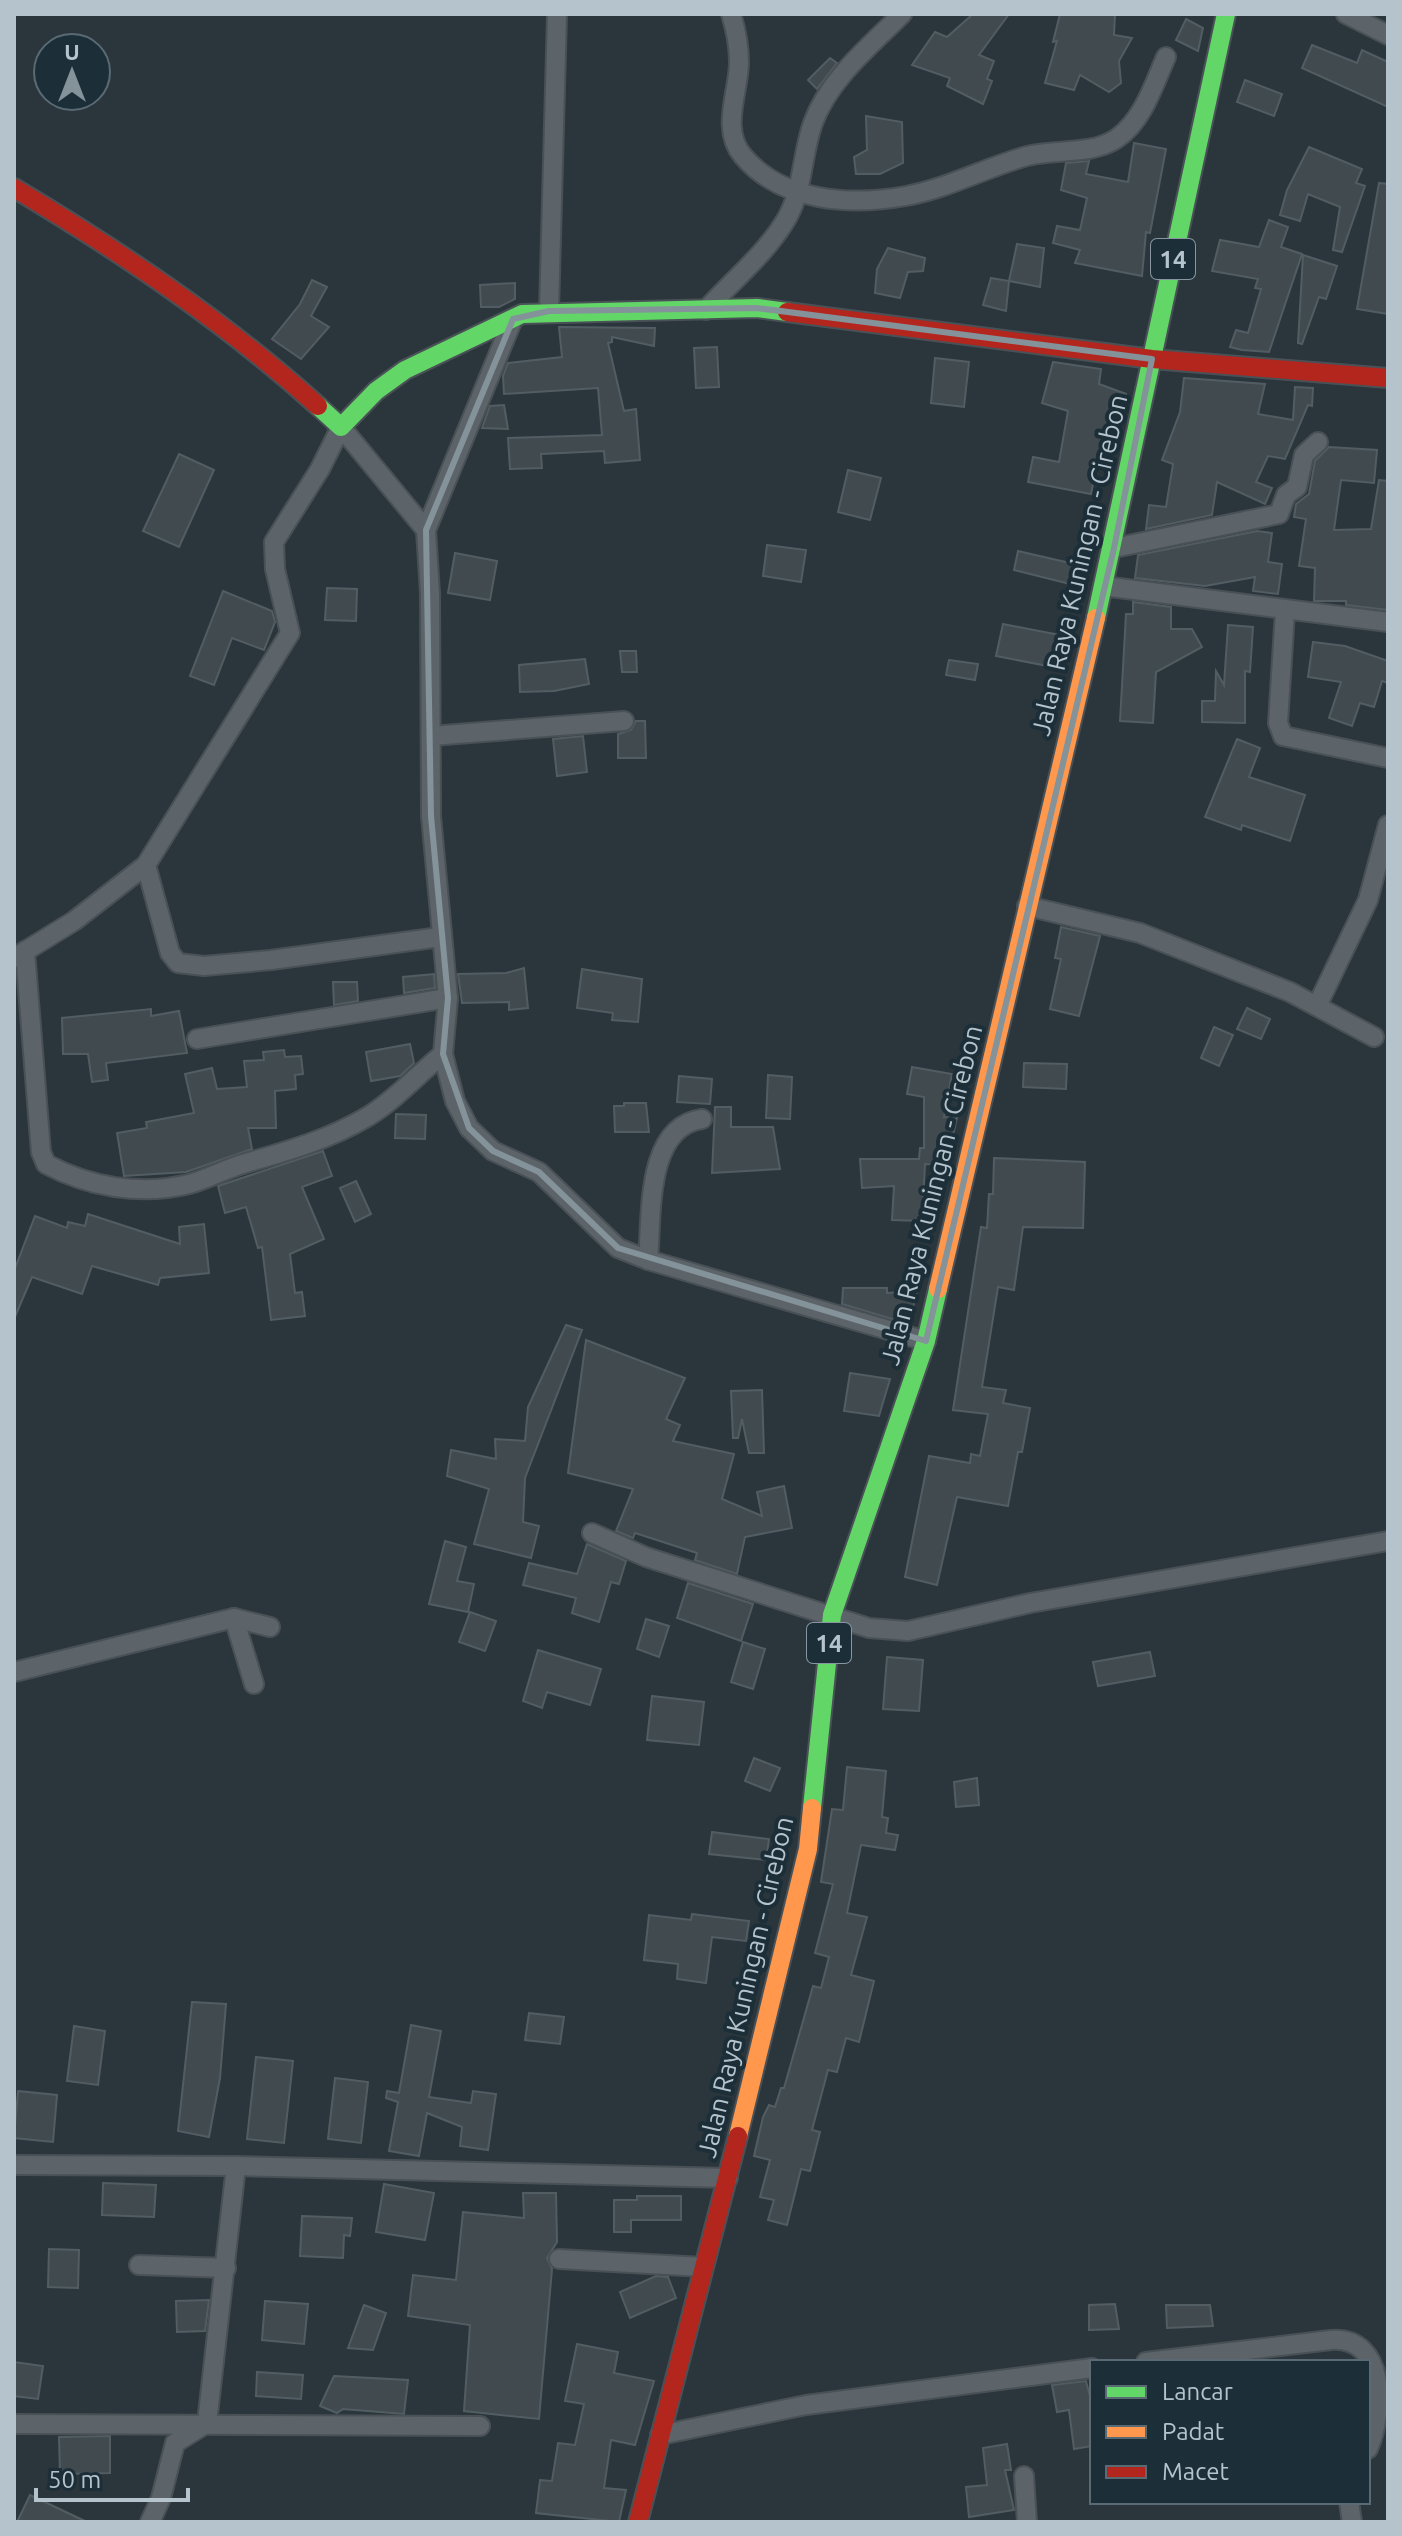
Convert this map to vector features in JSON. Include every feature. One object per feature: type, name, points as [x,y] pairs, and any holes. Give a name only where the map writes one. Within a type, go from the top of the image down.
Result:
[{"type":"main road","name":"Jalan Raya Kuningan - Cirebon","points":[[638,2522],[728,2178],[808,1849],[832,1615],[926,1341],[1057,772],[1115,543],[1226,14]]},
{"type":"main road","points":[[14,188],[84,230],[211,317],[263,356],[341,427],[376,391],[405,370],[513,319],[549,311],[757,308],[1152,359],[1388,378]]},
{"type":"street","points":[[549,311],[557,14]]},
{"type":"street","points":[[731,14],[738,41],[739,65],[731,117],[732,136],[741,155],[771,181],[799,194],[867,200],[908,196],[992,165],[1034,154],[1105,145],[1123,133],[1138,117],[1166,57]]},
{"type":"street","points":[[706,310],[784,224],[799,194],[808,140],[819,107],[846,71],[902,14]]},
{"type":"street","points":[[1346,14],[1388,35]]},
{"type":"street","points":[[513,319],[426,530],[431,816],[448,998],[443,1054],[455,1101],[469,1128],[493,1151],[539,1172],[618,1248],[648,1260],[926,1341]]},
{"type":"street","points":[[426,530],[341,427],[320,469],[274,542],[275,569],[290,633],[146,865],[74,921],[20,954],[41,1152],[46,1164],[68,1176],[111,1187],[148,1190],[189,1184],[301,1147],[370,1116],[443,1054]]},
{"type":"street","points":[[1115,543],[1275,516],[1283,508],[1286,495],[1296,489],[1304,455],[1318,442]]},
{"type":"street","points":[[1103,586],[1388,622]]},
{"type":"street","points":[[1285,611],[1278,723],[1283,736],[1388,758]]},
{"type":"street","points":[[431,736],[624,721]]},
{"type":"street","points":[[1317,1006],[1368,900],[1388,825]]},
{"type":"street","points":[[146,865],[170,953],[178,963],[204,966],[271,960],[440,937]]},
{"type":"street","points":[[1027,906],[1140,933],[1290,992],[1374,1037]]},
{"type":"street","points":[[197,1039],[448,998]]},
{"type":"street","points":[[648,1260],[653,1203],[667,1139],[679,1126],[702,1119]]},
{"type":"street","points":[[592,1533],[646,1557],[869,1628],[908,1631],[1030,1603],[1388,1541]]},
{"type":"street","points":[[234,1618],[254,1684]]},
{"type":"street","points":[[14,1672],[234,1618],[270,1627]]},
{"type":"street","points":[[14,2165],[236,2166],[728,2178]]},
{"type":"street","points":[[207,2423],[236,2166]]},
{"type":"street","points":[[559,2259],[703,2267]]},
{"type":"street","points":[[139,2265],[226,2268]]},
{"type":"street","points":[[1163,2360],[1331,2340],[1355,2341],[1365,2350],[1369,2360]]},
{"type":"street","points":[[1370,2362],[1379,2384],[1370,2444]]},
{"type":"street","points":[[660,2435],[806,2405],[1090,2368]]},
{"type":"street","points":[[150,2522],[161,2498],[175,2443],[207,2423]]},
{"type":"street","points":[[14,2424],[480,2426]]},
{"type":"street","points":[[1024,2476],[1027,2522]]},
{"type":"highlighted area","points":[[757,308],[1152,359],[1114,548],[926,1341],[618,1248],[539,1172],[493,1151],[469,1128],[443,1054],[448,998],[431,816],[426,530],[513,319],[549,311]]},
{"type":"building","points":[[973,14],[1009,14],[979,55],[994,61],[987,79],[992,81],[983,104],[947,86],[950,78],[912,65],[935,32],[947,37]]},
{"type":"building","points":[[1060,14],[1115,14],[1114,35],[1132,38],[1119,61],[1121,83],[1109,92],[1080,75],[1074,90],[1045,83],[1057,41],[1053,42]]},
{"type":"building","points":[[1186,19],[1203,28],[1198,51],[1176,40]]},
{"type":"building","points":[[1312,45],[1357,63],[1362,50],[1388,62],[1388,107],[1302,68]]},
{"type":"building","points":[[830,58],[837,63],[817,89],[808,80]]},
{"type":"building","points":[[1245,80],[1282,94],[1274,116],[1237,102]]},
{"type":"building","points":[[866,116],[902,122],[903,163],[880,174],[856,174],[854,157],[867,150]]},
{"type":"building","points":[[1134,143],[1166,149],[1150,233],[1146,232],[1142,276],[1075,263],[1080,250],[1053,243],[1057,226],[1080,230],[1087,198],[1061,190],[1066,163],[1089,161],[1086,174],[1128,182]]},
{"type":"building","points":[[1309,147],[1362,169],[1356,183],[1365,186],[1342,252],[1333,250],[1340,207],[1308,194],[1300,221],[1280,215],[1287,190]]},
{"type":"building","points":[[1379,183],[1388,184],[1388,314],[1357,309]]},
{"type":"building","points":[[1269,220],[1288,227],[1281,247],[1302,254],[1269,352],[1230,347],[1236,330],[1248,333],[1261,289],[1255,288],[1258,279],[1212,271],[1220,240],[1259,247]]},
{"type":"building","points":[[1017,244],[1044,248],[1040,287],[1009,281]]},
{"type":"building","points":[[888,248],[925,258],[923,271],[908,272],[900,298],[875,293],[877,269]]},
{"type":"building","points":[[1303,255],[1337,266],[1326,299],[1319,297],[1302,344],[1298,343]]},
{"type":"building","points":[[991,278],[1009,281],[1006,311],[983,305]]},
{"type":"building","points":[[312,280],[327,287],[311,316],[329,327],[301,359],[272,339],[300,304]]},
{"type":"building","points":[[515,283],[515,299],[499,307],[481,307],[480,285]]},
{"type":"building","points":[[559,327],[655,328],[654,346],[612,337],[612,342],[608,343],[624,411],[636,409],[640,460],[605,463],[604,451],[541,454],[542,468],[510,469],[508,438],[602,435],[598,388],[504,394],[503,376],[508,363],[562,357]]},
{"type":"building","points":[[717,347],[719,387],[696,388],[694,348]]},
{"type":"building","points":[[935,358],[969,362],[964,407],[931,403]]},
{"type":"building","points":[[1053,362],[1101,369],[1099,384],[1126,394],[1120,422],[1113,420],[1105,464],[1097,463],[1091,494],[1028,482],[1033,457],[1059,462],[1068,411],[1042,403]]},
{"type":"building","points":[[1184,378],[1265,384],[1258,414],[1293,420],[1295,387],[1313,388],[1312,406],[1308,405],[1285,459],[1268,456],[1256,482],[1272,488],[1265,504],[1217,482],[1212,515],[1146,529],[1149,505],[1166,507],[1173,464],[1162,460],[1180,412]]},
{"type":"building","points":[[504,405],[508,429],[482,428],[490,406]]},
{"type":"building","points":[[1329,447],[1377,450],[1374,483],[1341,480],[1334,530],[1371,529],[1379,480],[1388,481],[1388,610],[1346,605],[1346,601],[1314,601],[1315,568],[1299,566],[1306,519],[1294,517],[1296,504],[1309,494],[1315,461]]},
{"type":"building","points":[[179,454],[214,470],[179,547],[143,531]]},
{"type":"building","points":[[848,470],[881,478],[870,520],[838,512]]},
{"type":"building","points":[[1257,531],[1272,533],[1268,562],[1282,564],[1278,594],[1253,591],[1255,577],[1205,586],[1135,578],[1138,555]]},
{"type":"building","points":[[767,545],[806,550],[801,582],[763,576]]},
{"type":"building","points":[[1018,551],[1083,566],[1078,586],[1014,570]]},
{"type":"building","points":[[455,553],[497,561],[490,600],[448,593]]},
{"type":"building","points":[[327,588],[357,589],[356,621],[325,620]]},
{"type":"building","points":[[223,591],[272,611],[275,622],[264,650],[232,638],[214,685],[190,676]]},
{"type":"building","points":[[1133,602],[1171,607],[1171,629],[1192,629],[1202,647],[1156,672],[1153,723],[1120,721],[1126,614],[1133,614]]},
{"type":"building","points":[[1003,624],[1060,635],[1053,667],[996,656]]},
{"type":"building","points":[[1228,625],[1253,627],[1250,672],[1245,671],[1245,723],[1202,722],[1202,701],[1215,701],[1216,671],[1224,685]]},
{"type":"building","points":[[1313,642],[1345,646],[1388,661],[1388,683],[1382,681],[1374,707],[1360,703],[1352,726],[1329,718],[1341,682],[1308,677]]},
{"type":"building","points":[[620,651],[636,651],[637,672],[622,672]]},
{"type":"building","points":[[585,659],[589,684],[554,691],[520,692],[519,665]]},
{"type":"building","points":[[949,660],[978,664],[975,680],[946,675]]},
{"type":"building","points":[[636,721],[645,721],[646,758],[618,758],[618,734],[631,730]]},
{"type":"building","points":[[583,736],[587,772],[557,776],[553,739]]},
{"type":"building","points":[[1237,739],[1260,748],[1249,777],[1305,795],[1290,841],[1242,825],[1241,830],[1205,817]]},
{"type":"building","points":[[1061,927],[1100,936],[1079,1016],[1050,1009],[1061,959],[1055,958]]},
{"type":"building","points":[[524,968],[528,1008],[509,1010],[509,1002],[462,1003],[458,974],[506,973]]},
{"type":"building","points":[[582,969],[642,979],[638,1022],[612,1020],[613,1013],[577,1008]]},
{"type":"building","points":[[434,974],[435,988],[404,993],[403,977]]},
{"type":"building","points":[[333,982],[357,982],[358,1001],[334,1005]]},
{"type":"building","points":[[1247,1008],[1270,1019],[1261,1039],[1237,1029]]},
{"type":"building","points":[[151,1009],[151,1016],[179,1011],[187,1053],[106,1063],[108,1080],[92,1082],[88,1054],[63,1054],[62,1018]]},
{"type":"building","points":[[1214,1027],[1233,1035],[1219,1066],[1201,1058]]},
{"type":"building","points":[[410,1044],[414,1063],[400,1076],[371,1081],[366,1052]]},
{"type":"building","points":[[284,1050],[285,1057],[301,1056],[303,1074],[295,1075],[296,1089],[275,1091],[276,1128],[248,1128],[252,1149],[186,1172],[124,1176],[117,1133],[147,1128],[146,1122],[194,1113],[185,1074],[212,1068],[217,1089],[247,1087],[244,1061],[264,1060],[263,1052]]},
{"type":"building","points":[[1024,1063],[1067,1064],[1066,1089],[1023,1087]]},
{"type":"building","points":[[912,1067],[952,1074],[944,1117],[957,1118],[946,1165],[925,1164],[922,1221],[892,1220],[894,1186],[862,1188],[860,1159],[919,1159],[920,1148],[924,1148],[924,1097],[907,1094]]},
{"type":"building","points":[[768,1075],[792,1077],[790,1119],[766,1118]]},
{"type":"building","points":[[679,1076],[712,1079],[710,1104],[677,1102]]},
{"type":"building","points":[[624,1103],[646,1103],[649,1132],[615,1132],[614,1106],[624,1106]]},
{"type":"building","points":[[715,1107],[731,1107],[731,1127],[773,1127],[780,1169],[712,1173]]},
{"type":"building","points":[[396,1114],[426,1115],[425,1139],[395,1138]]},
{"type":"building","points":[[323,1151],[332,1176],[302,1187],[324,1239],[290,1254],[295,1293],[302,1292],[305,1316],[271,1320],[262,1247],[258,1248],[246,1207],[225,1213],[218,1186]]},
{"type":"building","points":[[994,1158],[1085,1162],[1083,1228],[1023,1227],[1014,1290],[998,1287],[982,1387],[1006,1390],[1003,1403],[1030,1408],[1022,1452],[1018,1452],[1008,1506],[957,1497],[937,1585],[905,1577],[929,1456],[970,1463],[971,1454],[980,1456],[988,1414],[953,1410],[981,1227],[987,1228],[989,1194],[993,1194]]},
{"type":"building","points":[[356,1181],[371,1214],[355,1222],[340,1188]]},
{"type":"building","points":[[88,1214],[180,1244],[179,1227],[204,1224],[209,1273],[160,1278],[158,1285],[92,1266],[82,1294],[32,1277],[14,1319],[14,1271],[35,1216],[67,1228],[68,1222],[85,1226]]},
{"type":"building","points":[[843,1288],[887,1288],[887,1293],[917,1291],[909,1324],[842,1304]]},
{"type":"building","points":[[566,1325],[582,1330],[525,1478],[523,1522],[539,1526],[531,1558],[474,1544],[489,1489],[447,1476],[451,1450],[496,1459],[495,1439],[525,1441],[528,1407]]},
{"type":"building","points":[[586,1340],[685,1378],[666,1419],[680,1425],[673,1441],[734,1454],[722,1499],[762,1516],[757,1492],[784,1486],[792,1528],[745,1537],[737,1574],[695,1560],[697,1553],[635,1533],[633,1538],[616,1531],[633,1489],[568,1473]]},
{"type":"building","points":[[850,1373],[890,1379],[879,1416],[844,1411]]},
{"type":"building","points":[[762,1390],[764,1453],[749,1453],[742,1419],[738,1438],[733,1438],[731,1391]]},
{"type":"building","points":[[445,1541],[466,1547],[457,1581],[474,1584],[468,1612],[429,1604]]},
{"type":"building","points":[[587,1544],[626,1561],[619,1584],[611,1582],[599,1622],[572,1613],[576,1598],[523,1585],[529,1563],[577,1574]]},
{"type":"building","points":[[688,1583],[753,1604],[741,1641],[677,1618]]},
{"type":"building","points":[[470,1612],[496,1621],[485,1651],[459,1642]]},
{"type":"building","points":[[646,1619],[669,1626],[659,1657],[637,1649]]},
{"type":"building","points":[[743,1642],[765,1649],[753,1689],[731,1682]]},
{"type":"building","points":[[538,1650],[601,1669],[590,1705],[547,1692],[542,1708],[523,1701]]},
{"type":"building","points":[[1150,1652],[1155,1676],[1098,1686],[1093,1662]]},
{"type":"building","points":[[887,1657],[923,1660],[919,1711],[883,1709]]},
{"type":"building","points":[[652,1696],[704,1702],[699,1745],[647,1740]]},
{"type":"building","points":[[754,1758],[780,1768],[770,1791],[745,1781]]},
{"type":"building","points":[[847,1767],[886,1771],[882,1817],[888,1818],[886,1833],[898,1835],[895,1850],[861,1845],[847,1913],[867,1917],[851,1975],[874,1981],[859,2042],[846,2038],[837,2072],[828,2070],[812,2130],[820,2132],[810,2171],[801,2169],[787,2225],[768,2220],[774,2200],[760,2197],[770,2160],[754,2156],[763,2117],[769,2105],[775,2107],[781,2088],[784,2088],[813,1986],[821,1988],[829,1957],[815,1953],[833,1884],[821,1882],[832,1809],[843,1810]]},
{"type":"building","points":[[977,1778],[979,1805],[956,1807],[954,1782]]},
{"type":"building","points":[[712,1832],[769,1839],[766,1860],[709,1854]]},
{"type":"building","points":[[692,1914],[749,1921],[746,1941],[712,1937],[706,1983],[677,1979],[678,1964],[644,1960],[649,1915],[691,1920]]},
{"type":"building","points":[[192,2002],[226,2004],[220,2078],[209,2137],[178,2131]]},
{"type":"building","points":[[529,2013],[564,2017],[560,2044],[525,2040]]},
{"type":"building","points":[[411,2025],[441,2031],[429,2097],[471,2103],[473,2091],[496,2094],[488,2150],[460,2146],[462,2127],[427,2113],[419,2156],[389,2151],[398,2102],[386,2098],[387,2091],[399,2093]]},
{"type":"building","points":[[74,2026],[105,2031],[98,2085],[67,2081]]},
{"type":"building","points":[[256,2057],[293,2061],[284,2143],[247,2139]]},
{"type":"building","points":[[335,2078],[368,2082],[361,2143],[328,2139]]},
{"type":"building","points":[[18,2091],[57,2095],[53,2142],[14,2138]]},
{"type":"building","points":[[103,2183],[156,2185],[154,2217],[102,2215]]},
{"type":"building","points":[[384,2184],[434,2193],[425,2240],[376,2232]]},
{"type":"building","points":[[523,2193],[556,2193],[557,2242],[547,2258],[552,2269],[539,2419],[464,2411],[470,2325],[408,2316],[413,2275],[456,2280],[463,2212],[524,2218]]},
{"type":"building","points":[[637,2196],[681,2196],[681,2220],[631,2220],[631,2232],[614,2232],[614,2200],[637,2200]]},
{"type":"building","points":[[302,2216],[352,2218],[350,2236],[344,2235],[343,2258],[300,2256]]},
{"type":"building","points":[[49,2249],[79,2250],[78,2288],[48,2287]]},
{"type":"building","points":[[656,2276],[668,2277],[676,2298],[630,2318],[620,2292]]},
{"type":"building","points":[[209,2300],[205,2331],[177,2332],[176,2301]]},
{"type":"building","points":[[265,2301],[308,2304],[304,2344],[262,2340]]},
{"type":"building","points":[[1115,2304],[1119,2329],[1089,2330],[1089,2305]]},
{"type":"building","points":[[364,2305],[386,2313],[373,2350],[348,2348]]},
{"type":"building","points":[[1166,2305],[1210,2305],[1213,2326],[1167,2328]]},
{"type":"building","points":[[577,2344],[618,2352],[614,2373],[654,2381],[635,2445],[611,2440],[604,2488],[626,2490],[619,2522],[536,2513],[540,2480],[552,2481],[558,2443],[575,2445],[584,2404],[565,2401]]},
{"type":"building","points":[[14,2362],[43,2366],[38,2399],[14,2396]]},
{"type":"building","points":[[257,2372],[303,2375],[301,2399],[256,2396]]},
{"type":"building","points":[[334,2376],[408,2380],[404,2414],[343,2409],[337,2413],[320,2406]]},
{"type":"building","points":[[1086,2381],[1090,2396],[1090,2446],[1074,2449],[1069,2410],[1057,2412],[1052,2385]]},
{"type":"building","points":[[110,2436],[110,2473],[60,2474],[59,2437]]},
{"type":"building","points":[[1007,2444],[1011,2470],[1005,2470],[1014,2510],[969,2517],[966,2487],[987,2485],[983,2448]]},
{"type":"building","points":[[30,2495],[87,2522],[17,2522]]},
{"type":"traffic: fast","points":[[1096,618],[1226,14]]},
{"type":"traffic: fast","points":[[318,406],[341,427],[376,391],[405,370],[522,314],[757,308],[787,312]]},
{"type":"traffic: fast","points":[[812,1808],[832,1615],[926,1341],[938,1289]]},
{"type":"traffic: slow","points":[[938,1289],[1096,618]]},
{"type":"traffic: slow","points":[[738,2136],[808,1849],[812,1808]]},
{"type":"traffic: jam","points":[[14,188],[94,237],[209,317],[318,406]]},
{"type":"traffic: jam","points":[[787,312],[1152,359],[1388,378]]},
{"type":"traffic: jam","points":[[638,2522],[738,2136]]}]
